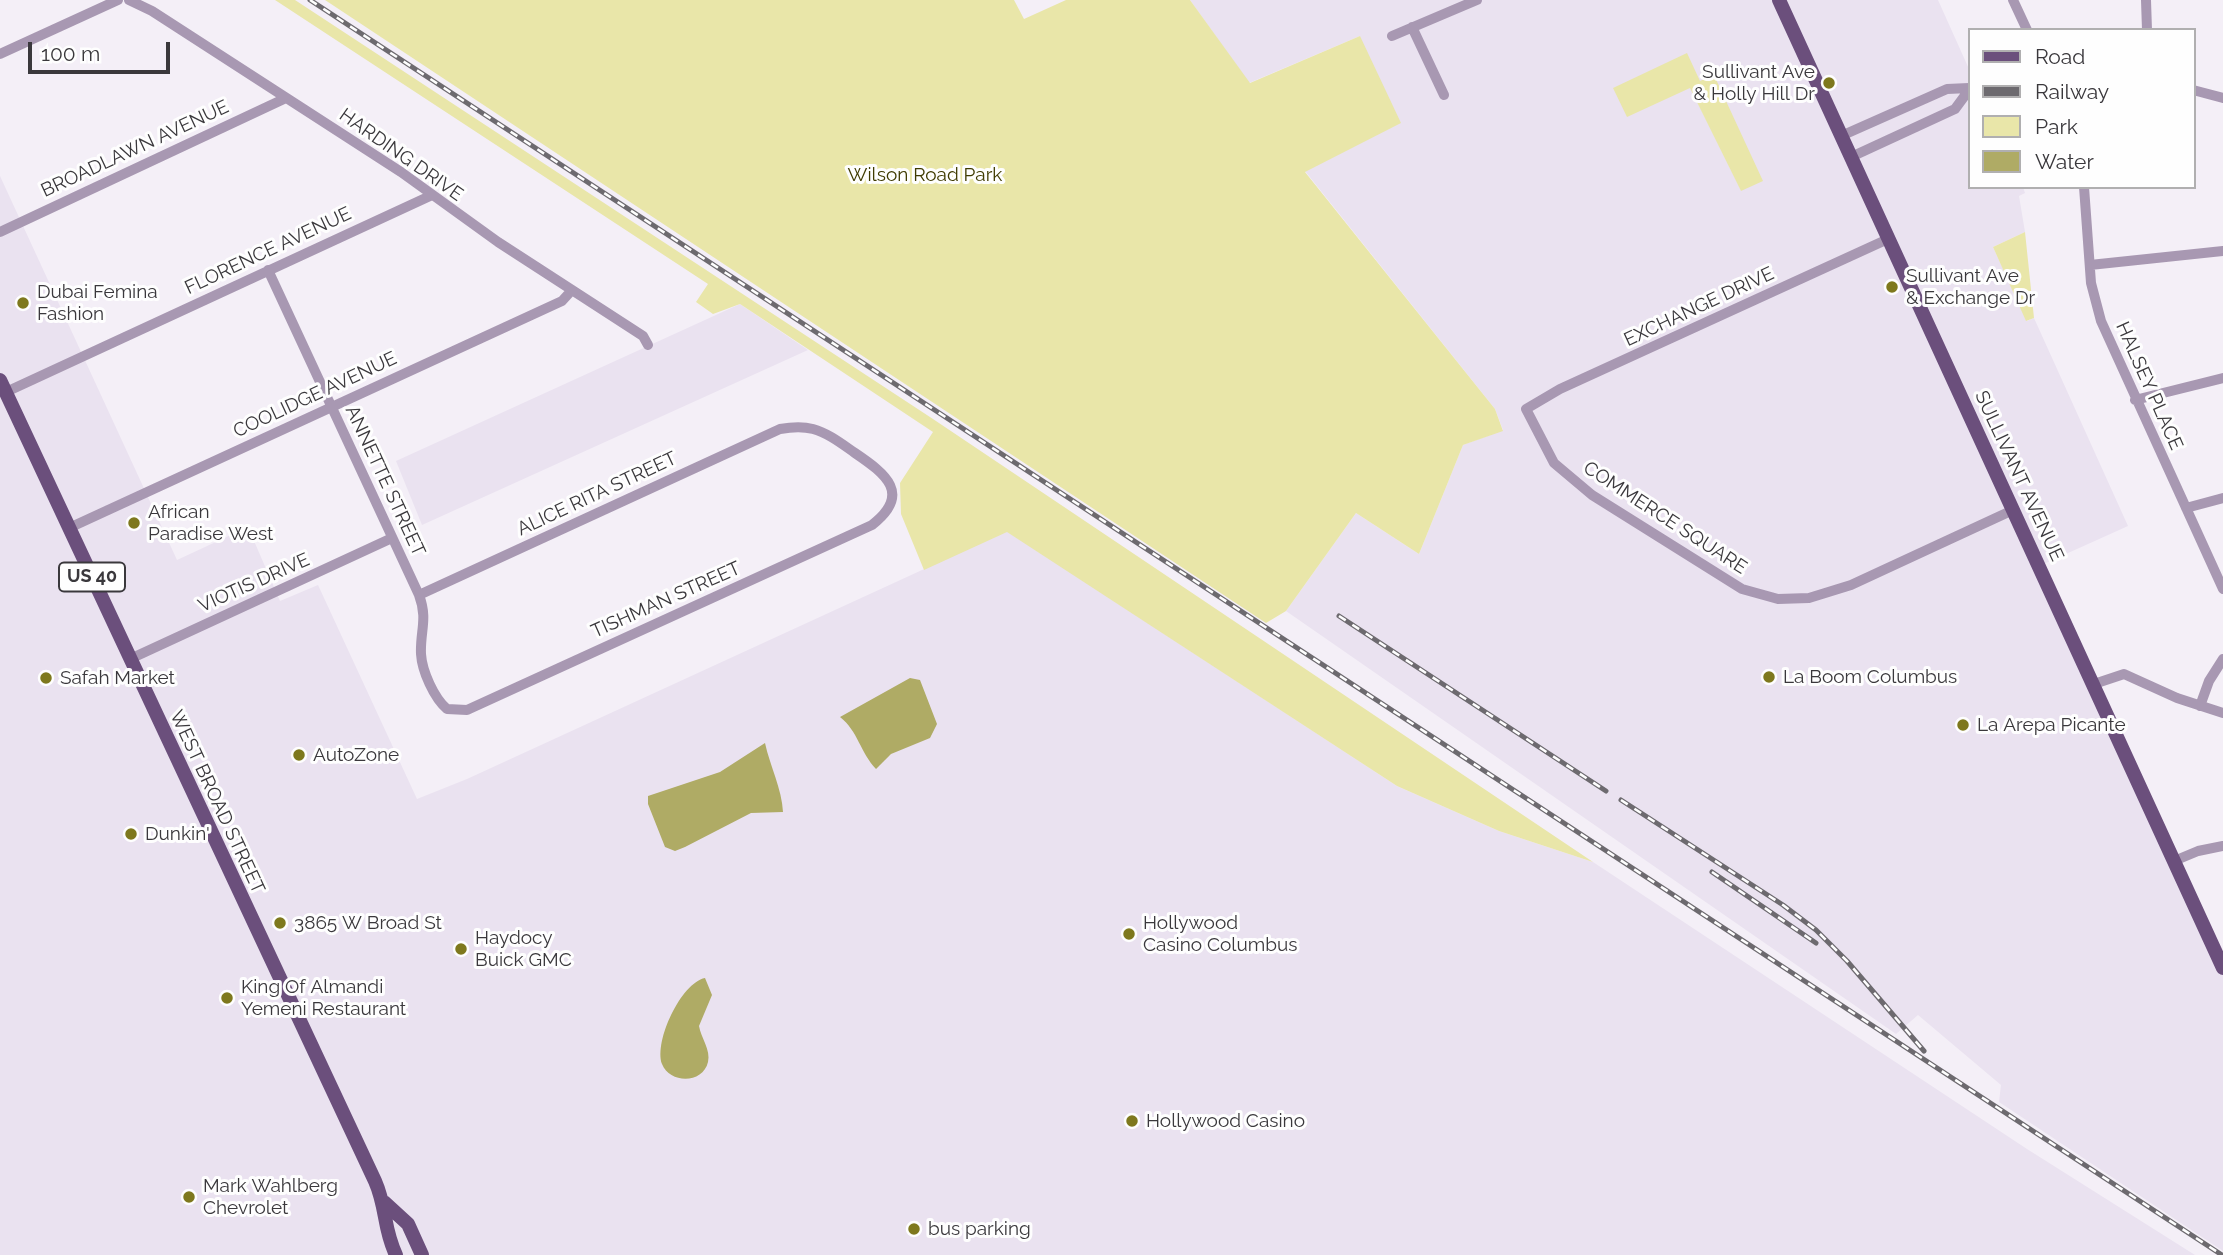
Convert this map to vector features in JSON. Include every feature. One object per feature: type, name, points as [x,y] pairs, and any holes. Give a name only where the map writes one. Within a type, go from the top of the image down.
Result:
[{"type":"main road","name":"SULLIVANT AVENUE","points":[[1779,0],[2223,968]]},
{"type":"main road","name":"WEST BROAD STREET","points":[[3,386],[384,1202],[386,1233],[396,1255]]},
{"type":"main road","name":"WEST BROAD STREET","points":[[384,1202],[408,1224],[422,1255]]},
{"type":"street","points":[[0,54],[118,0]]},
{"type":"street","name":"HARDING DRIVE","points":[[129,0],[152,10],[401,172],[430,196],[643,336],[648,345]]},
{"type":"street","points":[[1392,36],[1476,0]]},
{"type":"street","points":[[2013,0],[2026,28]]},
{"type":"street","points":[[2146,0],[2147,28]]},
{"type":"street","points":[[1412,27],[1444,95]]},
{"type":"street","points":[[1841,136],[1947,89],[1968,89]]},
{"type":"street","points":[[1851,157],[1955,109],[1968,90]]},
{"type":"street","points":[[2195,91],[2223,98]]},
{"type":"street","name":"BROADLAWN AVENUE","points":[[0,232],[286,98]]},
{"type":"street","name":"HALSEY PLACE","points":[[2084,189],[2090,265],[2101,321],[2223,589]]},
{"type":"street","name":"FLORENCE AVENUE","points":[[3,386],[430,196]]},
{"type":"street","name":"EXCHANGE DRIVE","points":[[1525,409],[1560,389],[1888,239]]},
{"type":"street","points":[[2090,265],[2223,251]]},
{"type":"street","name":"ANNETTE STREET","points":[[268,270],[419,595],[425,617],[421,658],[438,699],[447,709]]},
{"type":"street","name":"COOLIDGE AVENUE","points":[[69,528],[562,301],[572,290]]},
{"type":"street","points":[[2135,400],[2223,378]]},
{"type":"street","name":"COMMERCE SQUARE","points":[[1525,409],[1554,463],[1592,495],[1741,589],[1779,599],[1809,598],[1851,585],[2013,510]]},
{"type":"street","name":"ALICE RITA STREET","points":[[419,595],[760,438],[792,427],[814,429],[831,437],[879,469],[891,486],[892,503]]},
{"type":"street","points":[[2186,508],[2223,498]]},
{"type":"street","name":"TISHMAN STREET","points":[[447,709],[467,710],[860,531],[884,516],[892,503]]},
{"type":"street","name":"VIOTIS DRIVE","points":[[130,659],[392,538]]},
{"type":"street","points":[[2200,706],[2209,681],[2223,659]]},
{"type":"street","points":[[2094,684],[2124,674],[2223,713]]},
{"type":"street","points":[[2175,861],[2198,851],[2223,846]]},
{"type":"shaded area","points":[[1190,0],[1938,0],[1968,67],[1968,189],[2024,189],[2025,193],[2019,196],[2025,232],[1993,247],[2027,321],[2034,318],[2128,526],[2037,567],[2223,975],[2223,1251],[1999,1102],[2001,1085],[1918,1015],[1896,1034],[1286,611],[1356,513],[1419,554],[1463,445],[1503,430],[1495,409],[1305,171],[1360,36],[1249,83]],"holes":[[[1714,75],[1741,190],[1690,87]]]},
{"type":"shaded area","name":"Hollywood Casino Columbus","points":[[0,176],[177,560],[248,527],[280,601],[318,585],[417,799],[467,779],[1007,531],[1397,786],[1499,831],[1593,862],[2027,1149],[2195,1255],[0,1255]]},
{"type":"shaded area","points":[[740,304],[808,350],[422,525],[396,461]]},
{"type":"green space","points":[[275,0],[295,0],[933,419],[1593,862],[1499,831],[1397,786],[1007,532],[924,570],[901,514],[900,483],[933,432],[740,304],[713,314],[696,302],[708,284]]},
{"type":"green space","name":"Wilson Road Park","points":[[325,0],[1014,0],[1024,19],[1066,0],[1190,0],[1250,83],[1360,36],[1401,123],[1305,172],[1495,409],[1503,431],[1463,445],[1419,554],[1356,513],[1286,611],[1266,623]]},
{"type":"green space","points":[[1687,53],[1700,81],[1714,75],[1763,181],[1741,191],[1690,88],[1627,117],[1613,88]]},
{"type":"green space","points":[[2025,232],[2034,318],[2026,321],[1993,247]]},
{"type":"water","points":[[910,678],[920,680],[937,724],[930,738],[891,754],[876,769],[851,729],[840,717]]},
{"type":"water","points":[[765,743],[783,812],[751,813],[675,851],[665,847],[648,804],[648,796],[720,772]]},
{"type":"water","points":[[705,978],[712,995],[699,1026],[708,1053],[708,1062],[705,1069],[693,1078],[679,1078],[666,1071],[662,1064],[662,1042],[679,1001],[696,982]]},
{"type":"railway","points":[[310,0],[2222,1255]]},
{"type":"railway","points":[[1339,616],[1606,791]]},
{"type":"railway","points":[[1621,800],[1783,905],[1816,930],[1847,961],[1924,1051]]},
{"type":"railway","points":[[1712,872],[1816,943]]},
{"type":"place","name":"Sullivant Ave & Holly Hill Dr","points":[[1829,83]]},
{"type":"place","name":"Sullivant Ave & Exchange Dr","points":[[1892,287]]},
{"type":"place","name":"Dubai Femina Fashion","points":[[23,303]]},
{"type":"place","name":"African Paradise West","points":[[134,523]]},
{"type":"place","name":"La Boom Columbus","points":[[1769,677]]},
{"type":"place","name":"Safah Market","points":[[46,678]]},
{"type":"place","name":"La Arepa Picante","points":[[1963,725]]},
{"type":"place","name":"AutoZone","points":[[299,755]]},
{"type":"place","name":"Dunkin'","points":[[131,834]]},
{"type":"place","name":"3865 W Broad St","points":[[280,923]]},
{"type":"place","name":"Hollywood Casino Columbus","points":[[1129,934]]},
{"type":"place","name":"Haydocy Buick GMC","points":[[461,949]]},
{"type":"place","name":"King Of Almandi Yemeni Restaurant","points":[[227,998]]},
{"type":"place","name":"Hollywood Casino","points":[[1132,1121]]},
{"type":"place","name":"Mark Wahlberg Chevrolet","points":[[189,1197]]},
{"type":"place","name":"bus parking","points":[[914,1229]]}]
